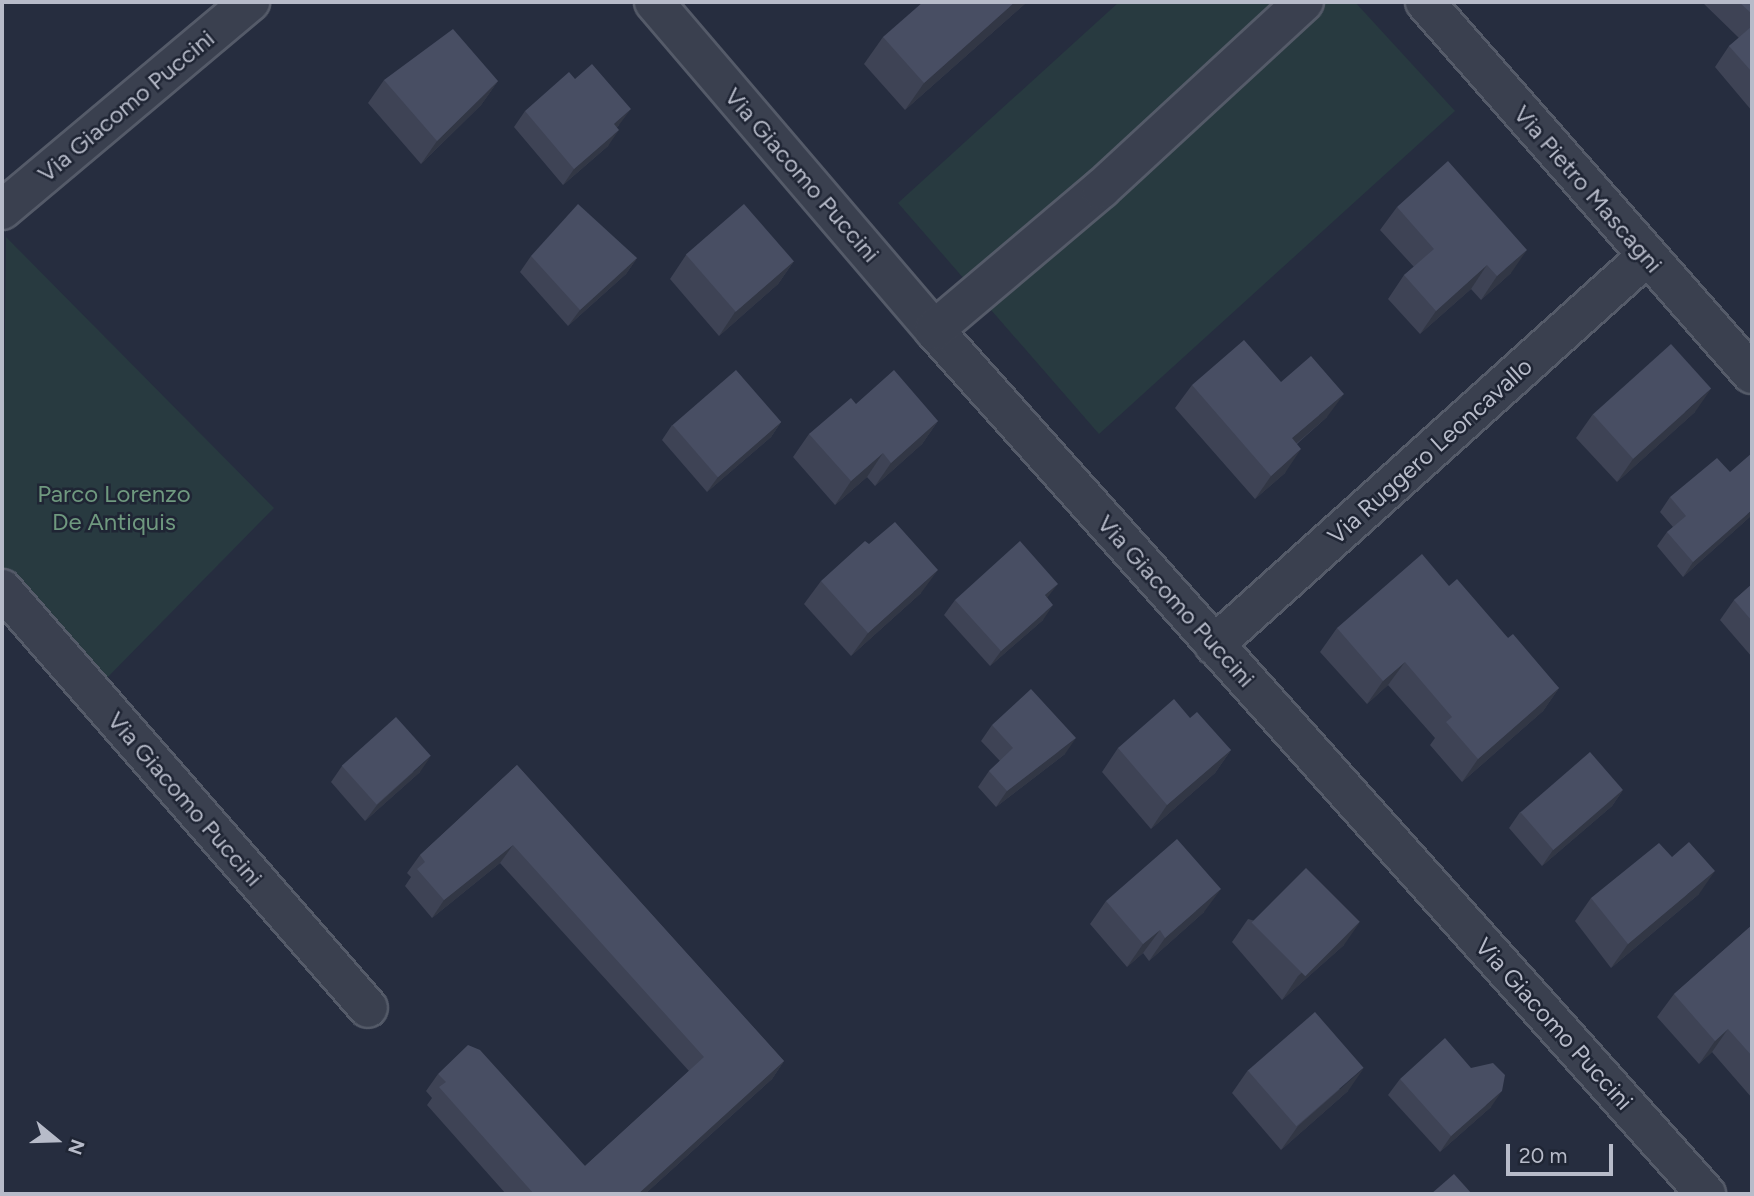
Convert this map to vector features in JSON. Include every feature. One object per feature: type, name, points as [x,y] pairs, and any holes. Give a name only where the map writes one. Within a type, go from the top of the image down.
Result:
[{"type":"street","name":"Via Giacomo Puccini","points":[[2,210],[250,2]]},
{"type":"street","name":"Via Giacomo Puccini","points":[[654,2],[934,330],[1706,1194]]},
{"type":"street","points":[[934,330],[1101,190],[1304,2]]},
{"type":"street","name":"Via Pietro Mascagni","points":[[1426,2],[1646,257],[1752,374]]},
{"type":"street","name":"Via Ruggero Leoncavallo","points":[[1214,645],[1646,257]]},
{"type":"street","name":"Via Giacomo Puccini","points":[[2,589],[368,1008]]},
{"type":"green space","points":[[1119,2],[1355,2],[1455,111],[1099,434],[898,203]]},
{"type":"green space","name":"Parco Lorenzo De Antiquis","points":[[6,237],[274,508],[99,686],[2,572]]},
{"type":"building","points":[[923,2],[1015,2],[924,83],[883,37]]},
{"type":"building","points":[[1739,2],[1752,2],[1752,14]]},
{"type":"building","points":[[1752,26],[1752,72],[1729,46]]},
{"type":"building","points":[[453,29],[498,81],[437,141],[384,80]]},
{"type":"building","points":[[592,64],[631,109],[614,124],[619,130],[574,169],[525,111],[569,72],[575,79]]},
{"type":"building","points":[[1448,161],[1527,250],[1497,276],[1487,265],[1436,311],[1404,275],[1434,249],[1397,207]]},
{"type":"building","points":[[578,204],[637,258],[580,310],[531,256]]},
{"type":"building","points":[[744,204],[794,261],[736,312],[686,255]]},
{"type":"building","points":[[1244,340],[1281,382],[1311,356],[1344,394],[1292,438],[1301,449],[1271,476],[1192,385]]},
{"type":"building","points":[[1671,344],[1711,389],[1633,459],[1593,414]]},
{"type":"building","points":[[736,370],[781,422],[718,477],[673,425]]},
{"type":"building","points":[[894,370],[938,421],[891,463],[883,453],[851,481],[809,434],[851,398],[856,404]]},
{"type":"building","points":[[1752,453],[1752,510],[1693,562],[1667,532],[1686,516],[1670,497],[1717,458],[1730,472]]},
{"type":"building","points":[[895,522],[938,570],[868,633],[821,581],[865,541],[869,544]]},
{"type":"building","points":[[1020,541],[1058,584],[1045,595],[1053,605],[1001,651],[955,600]]},
{"type":"building","points":[[1422,554],[1449,586],[1457,579],[1508,638],[1513,634],[1559,688],[1478,759],[1446,722],[1452,717],[1405,662],[1383,681],[1337,628]]},
{"type":"building","points":[[1752,584],[1752,621],[1734,600]]},
{"type":"building","points":[[1031,689],[1076,738],[1007,791],[989,771],[1013,748],[992,725]]},
{"type":"building","points":[[1174,699],[1190,718],[1197,712],[1231,750],[1167,805],[1118,748]]},
{"type":"building","points":[[396,717],[431,756],[377,804],[342,766]]},
{"type":"building","points":[[1590,752],[1623,790],[1553,850],[1521,812]]},
{"type":"building","points":[[517,765],[784,1061],[638,1194],[534,1194],[439,1087],[446,1082],[438,1074],[468,1045],[480,1050],[585,1166],[704,1057],[513,845],[444,900],[417,869],[425,862],[420,855]]},
{"type":"building","points":[[1177,839],[1221,889],[1165,938],[1160,930],[1143,944],[1106,901]]},
{"type":"building","points":[[1689,842],[1715,871],[1628,944],[1591,898],[1659,843],[1672,857]]},
{"type":"building","points":[[1306,868],[1360,922],[1305,976],[1252,922]]},
{"type":"building","points":[[1752,925],[1752,1056],[1728,1029],[1715,1041],[1674,994]]},
{"type":"building","points":[[1315,1012],[1364,1068],[1296,1126],[1248,1070]]},
{"type":"building","points":[[1445,1038],[1471,1068],[1493,1063],[1505,1075],[1502,1091],[1451,1136],[1400,1079]]},
{"type":"building","points":[[1454,1174],[1472,1194],[1431,1194]]}]
